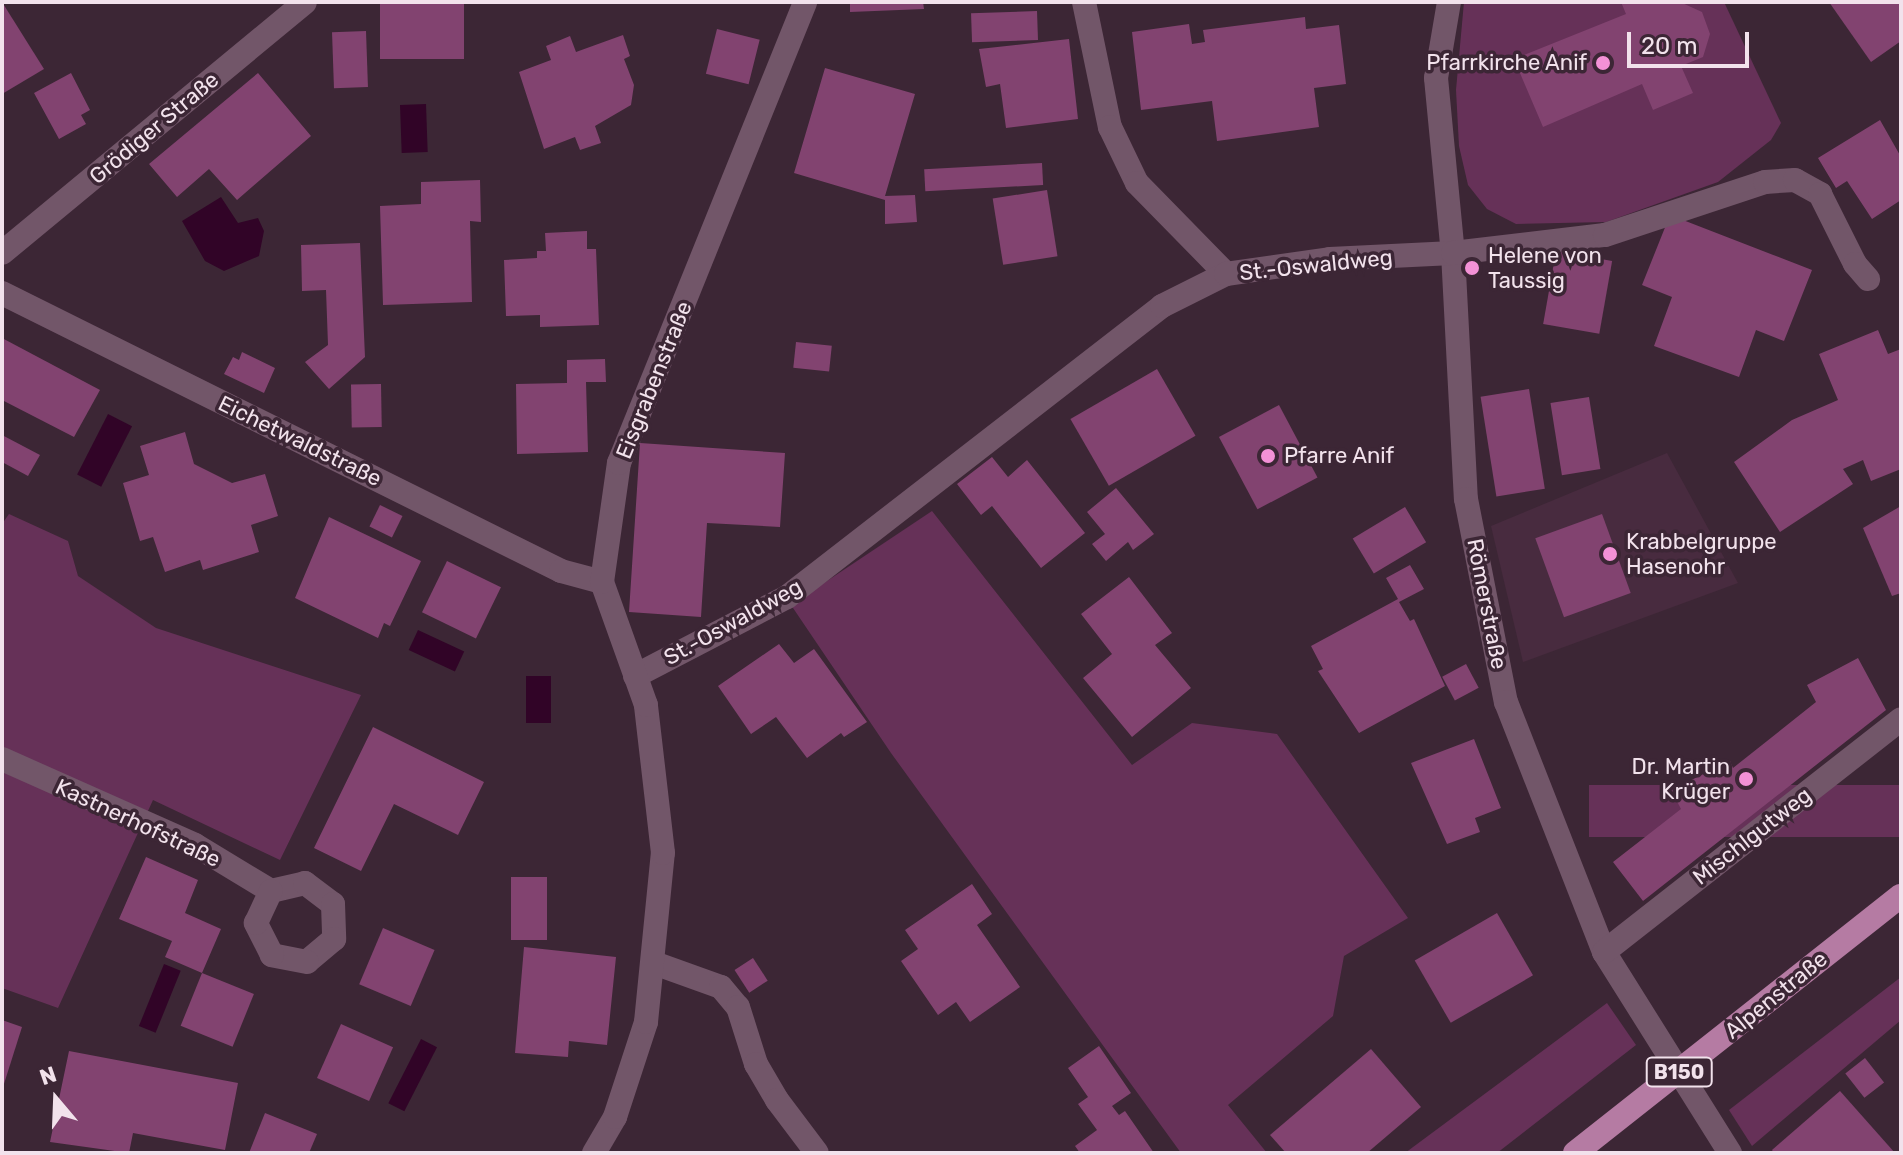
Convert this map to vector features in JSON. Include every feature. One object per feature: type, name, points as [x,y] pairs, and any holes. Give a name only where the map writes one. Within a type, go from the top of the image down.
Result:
[{"type":"main road","name":"Alpenstraße","points":[[1575,1153],[1901,896]]},
{"type":"street","name":"Grödiger Straße","points":[[2,253],[305,2]]},
{"type":"street","name":"Eisgrabenstraße","points":[[594,1153],[615,1117],[646,1022],[663,853],[646,705],[602,582],[619,463],[805,2]]},
{"type":"street","points":[[1084,2],[1110,127],[1137,183],[1226,274]]},
{"type":"street","name":"Römerstraße","points":[[1449,2],[1436,78],[1453,253],[1466,499],[1506,702],[1604,952],[1730,1153]]},
{"type":"street","name":"St.-Oswaldweg","points":[[635,676],[787,597],[1162,306],[1226,274],[1330,259],[1453,253],[1605,235],[1765,182],[1795,180],[1820,194],[1855,264],[1868,279]]},
{"type":"street","name":"Eichetwaldstraße","points":[[2,293],[561,571],[602,582]]},
{"type":"street","name":"Mischlgutweg","points":[[1604,952],[1901,719]]},
{"type":"street","name":"Kastnerhofstraße","points":[[2,759],[195,845],[271,891]]},
{"type":"street","points":[[654,963],[721,987],[738,1007],[756,1064],[817,1153]]},
{"type":"shaded area","points":[[1464,2],[1724,2],[1781,123],[1771,140],[1718,182],[1606,222],[1516,224],[1487,209],[1468,185],[1459,146],[1456,90]]},
{"type":"shaded area","points":[[426,104],[428,152],[402,153],[400,105]]},
{"type":"shaded area","points":[[221,197],[238,223],[258,218],[264,231],[259,256],[224,271],[205,261],[182,221]]},
{"type":"shaded area","points":[[108,414],[132,426],[101,487],[77,475]]},
{"type":"shaded area","name":"Krabbelgruppe Hasenohr","points":[[1667,453],[1738,583],[1523,662],[1491,526]]},
{"type":"shaded area","points":[[932,511],[1132,765],[1192,723],[1277,734],[1408,918],[1344,956],[1333,1016],[1228,1105],[1267,1153],[1181,1153],[891,753],[791,605]]},
{"type":"shaded area","points":[[9,514],[68,541],[78,576],[156,628],[361,695],[280,860],[153,800],[58,1008],[2,988],[2,524]]},
{"type":"shaded area","points":[[418,630],[464,652],[455,671],[409,650]]},
{"type":"shaded area","points":[[526,676],[551,676],[551,723],[526,723]]},
{"type":"shaded area","points":[[1589,785],[1901,785],[1901,837],[1589,837]]},
{"type":"shaded area","points":[[164,964],[181,971],[156,1033],[139,1026]]},
{"type":"shaded area","points":[[1901,977],[1901,1020],[1752,1146],[1729,1110]]},
{"type":"shaded area","points":[[1607,1003],[1636,1045],[1497,1153],[1405,1153]]},
{"type":"shaded area","points":[[421,1039],[437,1047],[404,1111],[388,1103]]},
{"type":"building","points":[[2,2],[44,69],[2,94]]},
{"type":"building","points":[[380,2],[464,2],[464,59],[380,59]]},
{"type":"building","points":[[850,2],[923,2],[924,9],[850,12]]},
{"type":"building","name":"Pfarrkirche Anif","points":[[1621,2],[1680,2],[1702,12],[1710,34],[1703,57],[1681,66],[1693,93],[1653,110],[1642,84],[1543,127],[1514,59],[1626,14]]},
{"type":"building","points":[[1829,2],[1901,2],[1901,41],[1871,62]]},
{"type":"building","points":[[1037,11],[1038,40],[972,42],[971,13]]},
{"type":"building","points":[[1305,17],[1306,29],[1339,25],[1346,84],[1314,88],[1319,127],[1217,141],[1212,101],[1141,110],[1132,32],[1189,24],[1192,44],[1205,42],[1203,30]]},
{"type":"building","points":[[717,29],[760,40],[749,84],[706,74]]},
{"type":"building","points":[[366,31],[368,87],[334,88],[332,32]]},
{"type":"building","points":[[623,35],[630,56],[624,59],[634,85],[631,105],[595,126],[601,143],[580,150],[575,137],[544,149],[519,72],[551,60],[546,46],[570,36],[576,52]]},
{"type":"building","points":[[1069,39],[1078,119],[1006,128],[1000,84],[986,87],[979,49]]},
{"type":"building","points":[[825,68],[915,94],[885,196],[915,195],[917,222],[885,224],[885,200],[794,173]]},
{"type":"building","points":[[71,73],[90,110],[81,115],[86,124],[59,139],[34,93]]},
{"type":"building","points":[[258,73],[311,136],[237,200],[209,169],[177,197],[149,164]]},
{"type":"building","points":[[1880,120],[1901,157],[1901,200],[1872,219],[1847,181],[1836,188],[1818,158]]},
{"type":"building","points":[[1042,163],[1043,185],[925,191],[924,169]]},
{"type":"building","points":[[480,180],[481,222],[470,221],[472,302],[383,305],[380,206],[421,204],[421,182]]},
{"type":"building","points":[[1047,190],[1057,256],[1003,265],[993,199]]},
{"type":"building","points":[[1670,215],[1812,270],[1784,341],[1756,330],[1739,377],[1654,346],[1672,297],[1642,285]]},
{"type":"building","points":[[587,231],[587,249],[596,249],[599,325],[540,327],[540,315],[506,316],[504,260],[537,258],[537,251],[546,251],[545,233]]},
{"type":"building","points":[[360,243],[365,357],[329,389],[305,362],[328,345],[326,290],[302,291],[301,245]]},
{"type":"building","points":[[1556,251],[1612,261],[1599,334],[1543,324]]},
{"type":"building","points":[[1878,330],[1888,354],[1901,349],[1901,469],[1871,481],[1863,460],[1843,469],[1853,484],[1780,532],[1734,462],[1792,420],[1838,400],[1819,354]]},
{"type":"building","points":[[2,338],[100,390],[74,437],[2,400]]},
{"type":"building","points":[[796,342],[832,346],[829,372],[793,368]]},
{"type":"building","points":[[242,352],[275,368],[264,393],[224,374],[233,357],[239,360]]},
{"type":"building","points":[[605,359],[606,382],[586,382],[588,452],[517,454],[516,384],[567,383],[567,360]]},
{"type":"building","points":[[1157,369],[1196,436],[1109,486],[1070,419]]},
{"type":"building","points":[[381,384],[382,427],[352,428],[351,385]]},
{"type":"building","points":[[1529,389],[1545,489],[1496,496],[1481,397]]},
{"type":"building","points":[[1589,397],[1600,469],[1562,475],[1550,403]]},
{"type":"building","name":"Pfarre Anif","points":[[1279,405],[1317,477],[1257,509],[1219,437]]},
{"type":"building","points":[[185,432],[194,464],[232,483],[265,474],[278,516],[251,525],[259,552],[203,570],[200,560],[165,572],[153,537],[140,541],[123,483],[149,475],[140,446]]},
{"type":"building","points":[[2,435],[40,455],[28,476],[2,462]]},
{"type":"building","points":[[640,443],[785,453],[780,527],[707,523],[701,617],[629,612]]},
{"type":"building","points":[[992,457],[1008,477],[1027,460],[1085,533],[1041,568],[992,506],[981,515],[957,484]]},
{"type":"building","points":[[1116,488],[1154,534],[1133,550],[1128,542],[1106,561],[1092,544],[1105,534],[1087,512]]},
{"type":"building","points":[[380,505],[402,516],[392,538],[369,527]]},
{"type":"building","points":[[1901,506],[1901,593],[1892,596],[1863,528]]},
{"type":"building","points":[[1405,507],[1426,542],[1374,574],[1353,538]]},
{"type":"building","points":[[1602,514],[1631,593],[1564,617],[1535,538]]},
{"type":"building","points":[[329,517],[421,561],[390,626],[384,623],[378,638],[295,598]]},
{"type":"building","points":[[447,561],[501,587],[476,639],[422,612]]},
{"type":"building","points":[[1410,565],[1424,589],[1399,602],[1410,621],[1414,619],[1445,686],[1359,733],[1318,671],[1323,669],[1311,646],[1398,599],[1386,578]]},
{"type":"building","points":[[1129,577],[1172,633],[1155,645],[1191,688],[1132,737],[1083,678],[1112,654],[1081,614]]},
{"type":"building","points":[[779,644],[794,663],[814,649],[867,722],[844,737],[841,733],[807,758],[776,717],[751,734],[718,686]]},
{"type":"building","name":"Dr. Martin Krüger","points":[[1858,658],[1886,710],[1643,901],[1613,862],[1681,809],[1671,790],[1730,761],[1733,768],[1816,702],[1807,685]]},
{"type":"building","points":[[1466,664],[1479,688],[1455,701],[1442,677]]},
{"type":"building","points":[[373,727],[484,782],[458,835],[394,804],[361,871],[314,848]]},
{"type":"building","points":[[1474,739],[1501,808],[1475,818],[1480,832],[1447,844],[1411,763]]},
{"type":"building","points":[[146,857],[198,880],[185,913],[221,929],[202,973],[165,957],[172,941],[119,919]]},
{"type":"building","points":[[511,877],[547,877],[547,940],[511,940]]},
{"type":"building","points":[[972,884],[992,914],[977,925],[1020,987],[970,1022],[956,1002],[938,1015],[901,961],[918,949],[905,930]]},
{"type":"building","points":[[1497,913],[1533,975],[1451,1023],[1415,960]]},
{"type":"building","points":[[383,928],[435,950],[411,1006],[359,984]]},
{"type":"building","points":[[524,947],[616,957],[607,1045],[569,1041],[568,1057],[515,1053]]},
{"type":"building","points":[[753,958],[768,981],[749,993],[735,970]]},
{"type":"building","points":[[202,973],[254,994],[233,1047],[181,1026]]},
{"type":"building","points":[[2,1020],[22,1027],[3,1087],[2,1087]]},
{"type":"building","points":[[341,1024],[393,1047],[369,1101],[317,1078]]},
{"type":"building","points":[[1099,1046],[1131,1093],[1112,1106],[1119,1115],[1125,1111],[1154,1153],[1080,1153],[1075,1146],[1097,1130],[1078,1104],[1088,1097],[1068,1068]]},
{"type":"building","points":[[1371,1049],[1421,1107],[1367,1153],[1286,1153],[1270,1135]]},
{"type":"building","points":[[69,1051],[238,1083],[225,1150],[133,1133],[129,1153],[50,1142]]},
{"type":"building","points":[[1865,1058],[1884,1082],[1864,1098],[1845,1073]]},
{"type":"building","points":[[1840,1091],[1895,1153],[1774,1153],[1772,1150]]},
{"type":"building","points":[[265,1113],[317,1134],[309,1153],[249,1153]]},
{"type":"place","name":"Pfarrkirche Anif","points":[[1603,63]]},
{"type":"place","name":"Helene von Taussig","points":[[1472,268]]},
{"type":"place","name":"Pfarre Anif","points":[[1268,456]]},
{"type":"place","name":"Krabbelgruppe Hasenohr","points":[[1610,554]]},
{"type":"place","name":"Dr. Martin Krüger","points":[[1746,779]]}]
